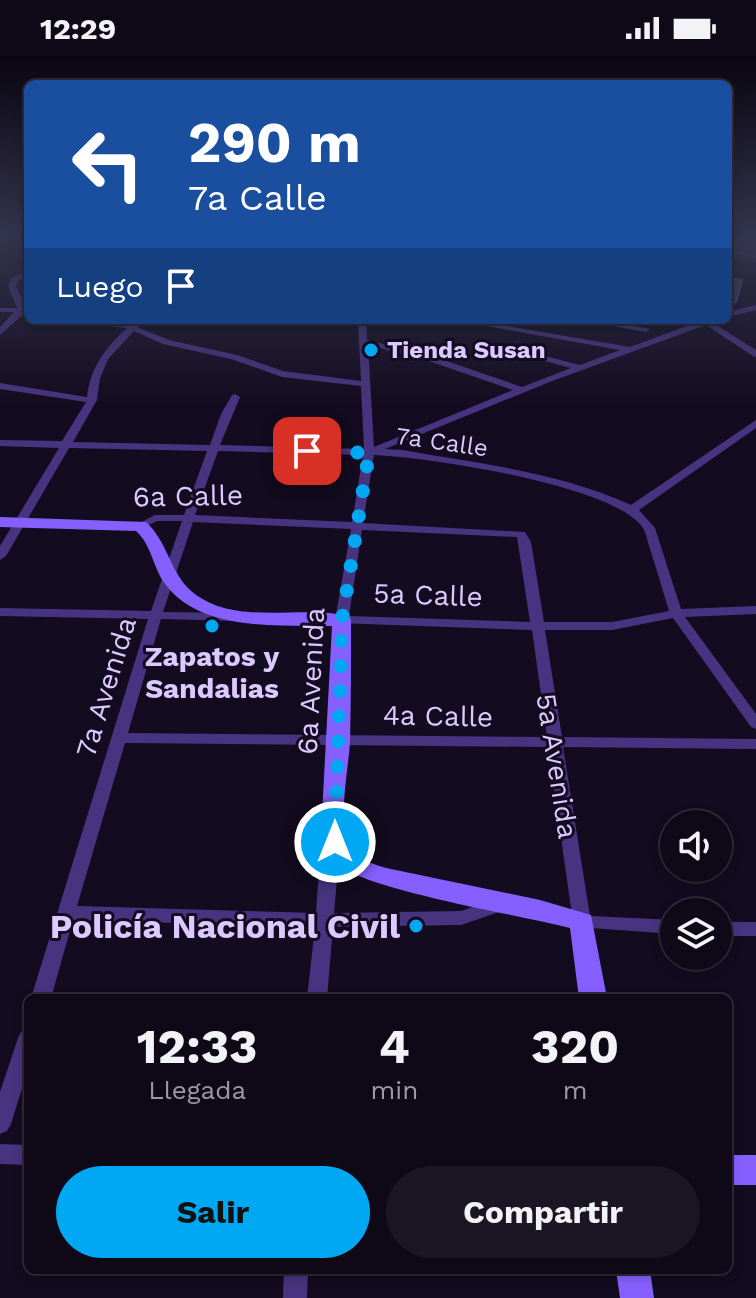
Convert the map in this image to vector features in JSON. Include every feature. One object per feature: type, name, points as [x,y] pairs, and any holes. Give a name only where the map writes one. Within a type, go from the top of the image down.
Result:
[{"type":"street","points":[[732,314],[756,307]]},
{"type":"street","points":[[0,310],[24,310]]},
{"type":"street","points":[[0,332],[24,311]]},
{"type":"street","points":[[113,324],[131,326],[166,342],[234,357],[276,373],[365,384]]},
{"type":"street","points":[[0,556],[92,400],[92,384],[108,349],[131,326],[139,324]]},
{"type":"street","name":"6a Avenida","points":[[317,994],[329,868],[335,842],[342,620],[369,453],[362,324]]},
{"type":"street","points":[[480,324],[633,349]]},
{"type":"street","points":[[613,324],[646,329]]},
{"type":"street","points":[[643,324],[656,341]]},
{"type":"street","points":[[369,453],[522,390],[701,324]]},
{"type":"street","points":[[713,324],[756,354]]},
{"type":"street","points":[[363,341],[429,358],[522,390]]},
{"type":"street","points":[[504,347],[581,368]]},
{"type":"street","points":[[0,386],[33,388],[64,398],[92,400]]},
{"type":"street","name":"7a Avenida","points":[[42,994],[168,575],[235,397]]},
{"type":"street","points":[[756,423],[632,510],[649,528],[676,613],[756,724]]},
{"type":"street","name":"7a Calle","points":[[0,443],[403,453],[557,481],[600,495],[632,510]]},
{"type":"street","name":"6a Calle","points":[[0,522],[140,526],[155,518],[190,518],[521,534]]},
{"type":"street","points":[[140,526],[151,537],[168,575],[186,596],[218,611],[283,619]]},
{"type":"street","name":"5a Avenida","points":[[521,534],[525,542],[535,627],[592,994]]},
{"type":"street","name":"5a Calle","points":[[0,612],[535,627],[612,626],[676,613],[756,610]]},
{"type":"street","name":"4a Calle","points":[[118,738],[756,744]]},
{"type":"street","points":[[335,842],[344,857],[360,869],[582,922],[660,926]]},
{"type":"street","points":[[69,913],[324,920],[461,918],[505,903]]},
{"type":"street","points":[[732,929],[756,929]]},
{"type":"street","points":[[0,1124],[24,1050]]},
{"type":"street","points":[[0,1154],[24,1155]]},
{"type":"street","points":[[732,1170],[756,1170]]},
{"type":"street","points":[[295,1298],[296,1274]]},
{"type":"street","points":[[634,1274],[637,1298]]},
{"type":"building","points":[[732,292],[739,292],[736,302],[732,303]]},
{"type":"place","name":"Tienda Susan","points":[[371,350]]},
{"type":"place","name":"Zapatos y Sandalias","points":[[212,626]]},
{"type":"place","name":"Policía Nacional Civil","points":[[416,926]]},
{"type":"route","points":[[307,451],[369,453],[342,620],[335,842]]}]
